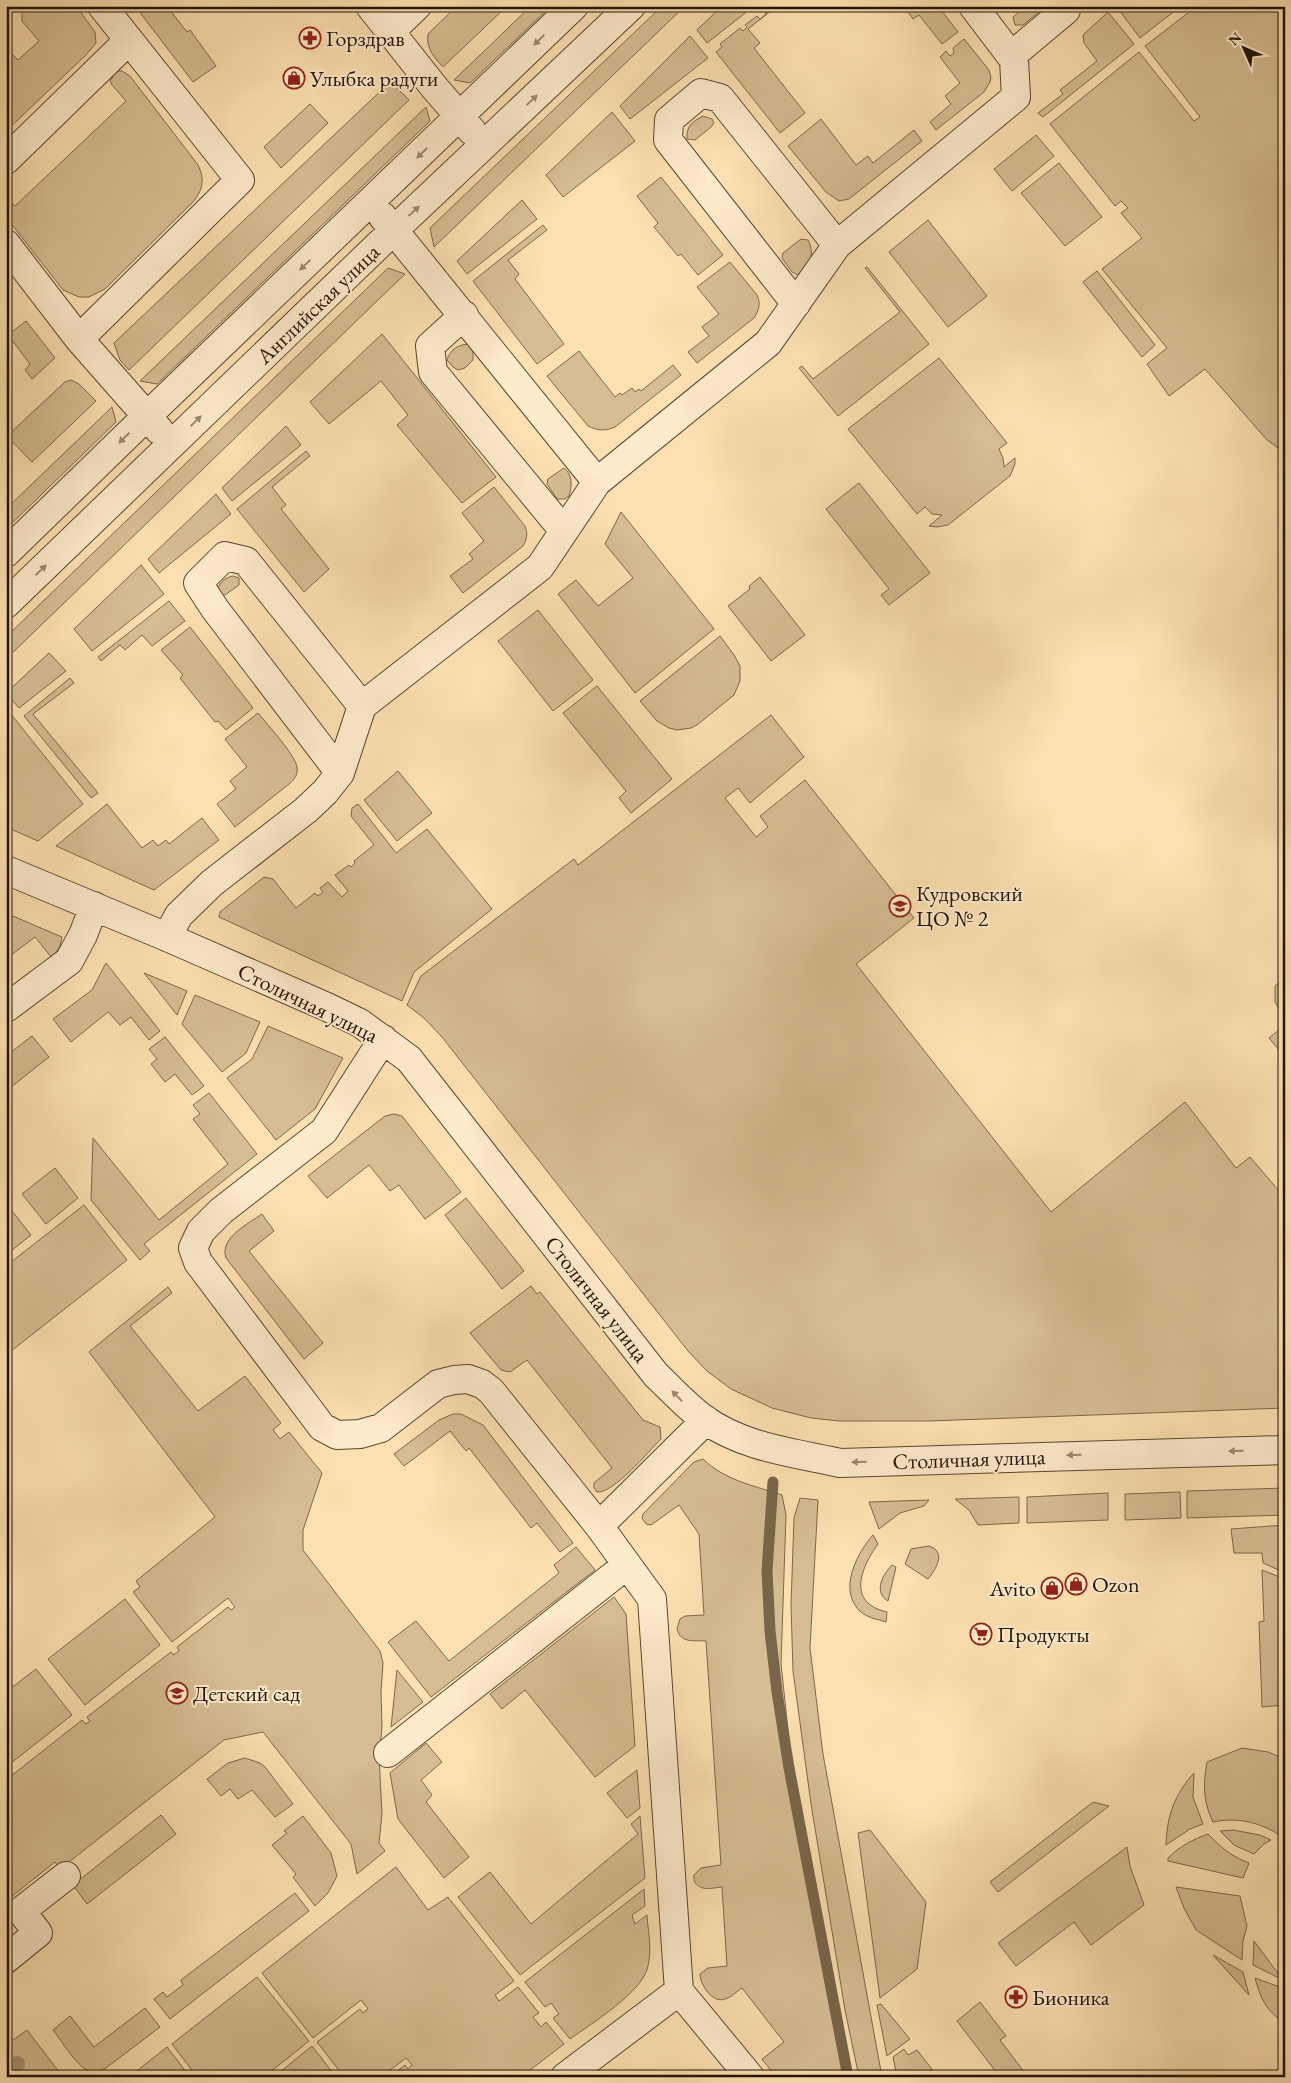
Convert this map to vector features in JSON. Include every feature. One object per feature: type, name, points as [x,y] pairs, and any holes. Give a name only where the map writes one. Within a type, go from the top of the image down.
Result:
[{"type":"street","points":[[79,339],[240,180],[102,6]]},
{"type":"street","points":[[370,6],[485,145]]},
{"type":"street","points":[[390,32],[417,6]]},
{"type":"street","name":"Английская улица","points":[[6,553],[574,6]]},
{"type":"street","name":"Английская улица","points":[[6,604],[394,230],[631,6]]},
{"type":"street","points":[[167,937],[179,915],[212,883],[306,810],[340,773],[362,706],[540,567],[597,482],[768,343],[836,245],[1016,96],[1014,60],[972,6]]},
{"type":"street","points":[[1011,56],[1066,10],[1063,6]]},
{"type":"street","points":[[6,160],[129,40]]},
{"type":"street","points":[[796,304],[668,140],[669,120],[701,93],[720,98],[836,245]]},
{"type":"street","points":[[370,202],[464,315],[597,482]]},
{"type":"street","points":[[6,244],[79,339],[172,445]]},
{"type":"street","points":[[464,315],[430,346],[433,372],[564,531]]},
{"type":"street","points":[[340,773],[215,609],[198,583],[225,556],[246,561],[362,706]]},
{"type":"street","name":"Столичная улица","points":[[6,870],[167,937],[327,1007],[360,1023],[383,1039],[409,1060],[656,1375],[683,1402],[706,1420],[734,1435],[769,1447],[840,1463],[1285,1450]]},
{"type":"street","points":[[6,1008],[69,961],[83,935],[94,906]]},
{"type":"street","points":[[383,1039],[324,1131],[221,1211],[202,1231],[193,1248],[198,1262],[322,1427],[337,1435],[360,1434],[381,1428],[438,1384],[468,1379],[482,1384],[491,1391],[599,1526],[652,1599],[679,1991],[750,2077]]},
{"type":"street","points":[[599,1526],[706,1420]]},
{"type":"street","points":[[388,1753],[627,1565]]},
{"type":"street","points":[[6,1959],[38,1933],[21,1912],[66,1876]]},
{"type":"street","points":[[565,2077],[679,1991]]},
{"type":"shaded area","points":[[26,6],[76,6],[95,32],[96,43],[86,55],[6,131],[6,48],[18,60],[39,41],[22,21],[22,12]]},
{"type":"shaded area","points":[[135,6],[167,6],[187,32],[190,30],[216,66],[193,82]]},
{"type":"shaded area","points":[[457,6],[507,6],[443,67],[429,48],[428,34]]},
{"type":"shaded area","points":[[531,6],[551,6],[470,83],[454,80]]},
{"type":"shaded area","points":[[662,6],[685,6],[434,247],[430,228]]},
{"type":"shaded area","points":[[722,6],[754,6],[707,43],[697,30]]},
{"type":"shaded area","points":[[769,6],[777,6],[748,29],[760,43],[754,48],[805,113],[780,133],[716,52],[722,47],[720,44],[740,28],[743,31],[747,27],[745,25],[757,16],[760,19],[766,14],[764,11]]},
{"type":"shaded area","points":[[904,6],[938,6],[958,32],[942,44],[919,15],[913,19]]},
{"type":"shaded area","points":[[1027,6],[1046,6],[1023,25],[1015,25],[1013,17]]},
{"type":"shaded area","points":[[1116,6],[1181,6],[1140,38]]},
{"type":"shaded area","points":[[1197,6],[1285,6],[1285,453],[1267,440],[1205,369],[1169,396],[1147,364],[1167,348],[1102,269],[1142,238],[1121,213],[1128,208],[1121,201],[1115,206],[1050,124],[1139,52],[1194,121],[1200,117],[1145,46]]},
{"type":"shaded area","points":[[1108,12],[1134,44],[1043,117],[1038,113],[1063,94],[1060,90],[1097,61],[1084,43],[1083,35]]},
{"type":"shaded area","points":[[690,36],[708,58],[630,119],[620,106]]},
{"type":"shaded area","points":[[964,39],[989,70],[990,82],[984,92],[936,130],[930,122],[951,104],[945,96],[960,83],[940,57],[946,51],[950,56],[954,53],[953,48]]},
{"type":"shaded area","points":[[117,71],[122,71],[130,76],[198,165],[202,175],[202,185],[199,194],[192,203],[105,289],[89,297],[79,297],[63,290],[6,217],[6,197],[15,206],[126,101],[110,81]]},
{"type":"shaded area","points":[[392,83],[409,100],[129,370],[120,360],[114,343],[387,85]]},
{"type":"shaded area","points":[[310,104],[328,123],[281,168],[264,147]]},
{"type":"shaded area","points":[[426,107],[430,121],[157,384],[140,381]]},
{"type":"shaded area","points":[[612,112],[635,141],[563,197],[546,175]]},
{"type":"shaded area","points":[[703,116],[712,119],[714,123],[695,140],[687,139],[690,125]]},
{"type":"shaded area","points":[[821,119],[856,165],[868,156],[873,163],[914,130],[922,141],[849,199],[839,201],[826,192],[788,146]]},
{"type":"shaded area","points":[[1036,135],[1054,156],[1012,191],[994,169]]},
{"type":"shaded area","points":[[1059,163],[1102,217],[1065,246],[1021,193]]},
{"type":"shaded area","points":[[661,177],[723,255],[698,275],[681,254],[678,256],[654,227],[658,223],[637,196]]},
{"type":"shaded area","points":[[522,200],[537,219],[467,274],[457,261]]},
{"type":"shaded area","points":[[928,220],[987,296],[948,327],[889,252]]},
{"type":"shaded area","points":[[543,225],[547,230],[508,260],[519,274],[515,279],[564,344],[537,364],[473,281]]},
{"type":"shaded area","points":[[801,239],[808,240],[811,255],[809,264],[798,275],[792,272],[782,258],[783,253]]},
{"type":"shaded area","points":[[730,262],[757,295],[759,301],[758,310],[754,318],[697,363],[688,352],[709,336],[702,327],[719,314],[697,287]]},
{"type":"shaded area","points":[[867,267],[929,344],[838,416],[799,368],[802,366],[813,379],[900,312],[865,268]]},
{"type":"shaded area","points":[[388,268],[405,274],[6,659],[6,637]]},
{"type":"shaded area","points":[[1097,271],[1155,345],[1142,357],[1083,282]]},
{"type":"shaded area","points":[[26,321],[55,358],[32,379],[25,370],[30,364],[8,335]]},
{"type":"shaded area","points":[[382,334],[496,477],[462,503],[397,425],[408,415],[381,381],[329,424],[310,402]]},
{"type":"shaded area","points":[[468,344],[473,349],[473,360],[465,368],[458,370],[447,360],[448,356],[454,349]]},
{"type":"shaded area","points":[[579,351],[615,397],[620,393],[622,395],[632,388],[635,392],[639,389],[641,391],[673,365],[681,375],[615,427],[598,430],[588,426],[547,376]]},
{"type":"shaded area","points":[[939,358],[1007,443],[999,449],[1004,467],[1015,458],[1015,464],[1010,476],[948,525],[937,527],[929,526],[942,515],[932,514],[925,507],[917,514],[848,429]]},
{"type":"shaded area","points":[[71,380],[79,384],[96,401],[32,462],[7,436],[65,382]]},
{"type":"shaded area","points":[[112,407],[116,422],[6,529],[6,509]]},
{"type":"shaded area","points":[[286,426],[301,445],[232,501],[222,488]]},
{"type":"shaded area","points":[[306,451],[310,456],[272,487],[286,505],[281,509],[329,569],[304,592],[237,509]]},
{"type":"shaded area","points":[[564,468],[570,477],[570,492],[569,496],[565,499],[557,499],[547,484],[548,479]]},
{"type":"shaded area","points":[[859,483],[930,573],[889,605],[881,595],[889,589],[826,509]]},
{"type":"shaded area","points":[[494,487],[525,526],[527,532],[526,539],[523,546],[463,593],[450,576],[473,559],[469,554],[484,541],[462,513]]},
{"type":"shaded area","points":[[216,494],[231,514],[159,573],[148,559]]},
{"type":"shaded area","points":[[621,512],[714,629],[635,693],[558,594],[576,580],[598,606],[633,578],[605,544]]},
{"type":"shaded area","points":[[141,565],[164,594],[92,651],[74,629]]},
{"type":"shaded area","points":[[233,576],[239,578],[239,585],[222,597],[217,594],[222,582],[226,578]]},
{"type":"shaded area","points":[[760,577],[805,635],[771,661],[728,606],[750,589],[749,586]]},
{"type":"shaded area","points":[[169,601],[185,621],[152,646],[142,635],[125,650],[120,645],[101,661],[98,657]]},
{"type":"shaded area","points":[[538,610],[593,680],[553,711],[498,641]]},
{"type":"shaded area","points":[[190,627],[253,708],[226,730],[218,721],[215,722],[180,678],[183,675],[161,650]]},
{"type":"shaded area","points":[[720,636],[740,666],[740,681],[734,695],[691,728],[677,730],[657,721],[640,701]]},
{"type":"shaded area","points":[[49,653],[66,671],[19,708],[6,693]]},
{"type":"shaded area","points":[[70,678],[74,683],[33,714],[98,793],[91,798],[24,716]]},
{"type":"shaded area","points":[[597,686],[672,779],[631,813],[619,798],[626,791],[563,713]]},
{"type":"shaded area","points":[[6,708],[83,804],[38,841],[6,827]]},
{"type":"shaded area","points":[[258,713],[292,755],[297,767],[296,777],[235,827],[217,804],[236,789],[230,781],[247,767],[225,739]]},
{"type":"shaded area","points":[[771,715],[804,757],[750,803],[738,788],[725,798],[756,837],[768,827],[760,816],[805,780],[914,918],[856,964],[1051,1212],[1185,1102],[1236,1168],[1250,1157],[1285,1198],[1285,1408],[930,1421],[839,1421],[811,1418],[772,1408],[731,1389],[707,1371],[688,1351],[442,1037],[424,1018],[407,1005],[421,976],[574,859],[578,865]]},
{"type":"shaded area","points":[[398,771],[432,813],[397,841],[364,800]]},
{"type":"shaded area","points":[[107,804],[142,848],[153,840],[158,846],[166,840],[169,844],[202,818],[219,840],[154,890],[56,846]]},
{"type":"shaded area","points":[[358,804],[396,853],[427,829],[492,909],[414,972],[402,1001],[219,917],[220,912],[264,877],[273,879],[296,908],[315,893],[318,896],[323,892],[320,888],[328,882],[342,897],[348,891],[335,875],[349,865],[351,867],[355,863],[354,861],[374,845],[351,816],[352,808]]},
{"type":"shaded area","points":[[6,913],[62,937],[60,946],[52,958],[35,937],[6,959]]},
{"type":"shaded area","points":[[106,963],[160,1031],[149,1040],[131,1017],[120,1025],[108,1012],[71,1042],[53,1019],[92,990]]},
{"type":"shaded area","points":[[144,973],[187,991],[177,1015]]},
{"type":"shaded area","points":[[1285,978],[1285,1018],[1275,1002],[1275,986]]},
{"type":"shaded area","points":[[195,995],[260,1022],[246,1053],[222,1072],[182,1024]]},
{"type":"shaded area","points":[[1285,1025],[1285,1057],[1269,1038]]},
{"type":"shaded area","points":[[268,1026],[343,1058],[315,1109],[276,1140],[227,1078],[252,1059]]},
{"type":"shaded area","points":[[32,1036],[49,1057],[6,1091],[6,1056]]},
{"type":"shaded area","points":[[165,1037],[204,1086],[192,1095],[175,1074],[165,1082],[151,1064],[157,1059],[149,1049]]},
{"type":"shaded area","points":[[209,1093],[257,1154],[144,1244],[150,1251],[140,1260],[91,1200],[93,1138],[159,1220],[228,1164],[193,1119],[200,1114],[193,1105]]},
{"type":"shaded area","points":[[394,1114],[402,1116],[461,1192],[425,1219],[399,1185],[390,1191],[369,1165],[327,1198],[308,1176],[385,1116]]},
{"type":"shaded area","points":[[55,1168],[78,1198],[46,1224],[22,1194]]},
{"type":"shaded area","points":[[466,1198],[524,1271],[502,1289],[445,1215]]},
{"type":"shaded area","points":[[84,1205],[127,1260],[6,1355],[6,1266]]},
{"type":"shaded area","points":[[8,1206],[31,1235],[6,1255],[6,1208]]},
{"type":"shaded area","points":[[262,1214],[274,1231],[249,1251],[323,1343],[304,1359],[226,1258],[225,1251],[231,1238],[236,1232]]},
{"type":"shaded area","points":[[531,1286],[537,1294],[540,1292],[643,1420],[660,1427],[661,1439],[640,1462],[604,1491],[597,1492],[594,1488],[594,1483],[612,1468],[527,1360],[510,1372],[501,1370],[470,1333]]},
{"type":"shaded area","points":[[168,1287],[172,1293],[130,1326],[198,1411],[245,1376],[281,1423],[273,1430],[280,1439],[289,1432],[322,1473],[303,1530],[303,1550],[380,1651],[383,1663],[381,1692],[382,1728],[379,1756],[382,1814],[379,1843],[385,1851],[357,1874],[351,1844],[263,1732],[224,1740],[60,1869],[55,1862],[6,1901],[6,1798],[11,1794],[6,1787],[6,1780],[82,1720],[86,1724],[90,1721],[87,1717],[171,1652],[173,1655],[179,1651],[177,1647],[228,1607],[231,1610],[235,1607],[228,1598],[172,1642],[133,1592],[140,1587],[136,1581],[215,1517],[89,1352]]},
{"type":"shaded area","points":[[453,1414],[461,1414],[483,1425],[573,1543],[560,1552],[537,1523],[531,1528],[469,1448],[466,1451],[450,1431],[404,1466],[394,1454],[439,1420]]},
{"type":"shaded area","points":[[703,1459],[730,1477],[782,1495],[786,1515],[781,1664],[794,1786],[806,1861],[847,2077],[776,2077],[762,2059],[784,2042],[742,1988],[729,1997],[720,2000],[711,1996],[702,1983],[700,1974],[708,1968],[727,1966],[722,1887],[703,1888],[694,1881],[694,1875],[701,1868],[721,1865],[706,1641],[685,1639],[679,1634],[677,1629],[680,1619],[685,1616],[704,1615],[699,1534],[679,1505],[651,1525],[646,1524],[642,1518],[643,1514],[694,1462]]},
{"type":"shaded area","points":[[1285,1488],[1285,1515],[1187,1518],[1187,1491]]},
{"type":"shaded area","points":[[1180,1492],[1181,1518],[1125,1520],[1125,1494]]},
{"type":"shaded area","points":[[1108,1493],[1108,1520],[1027,1523],[1027,1497]]},
{"type":"shaded area","points":[[1019,1497],[1019,1523],[978,1525],[969,1510],[955,1499]]},
{"type":"shaded area","points":[[800,1498],[818,1500],[810,1648],[823,1754],[882,2077],[859,2077],[845,2010],[811,1804],[793,1671],[791,1605],[794,1518]]},
{"type":"shaded area","points":[[929,1500],[924,1506],[900,1513],[879,1529],[869,1502]]},
{"type":"shaded area","points":[[1285,1525],[1285,1573],[1263,1563],[1262,1553],[1234,1553],[1231,1529]]},
{"type":"shaded area","points":[[873,1535],[878,1544],[862,1574],[862,1593],[866,1601],[874,1608],[887,1612],[886,1622],[861,1612],[854,1603],[851,1594],[852,1572],[861,1552]]},
{"type":"shaded area","points":[[929,1546],[938,1552],[939,1556],[937,1566],[928,1579],[905,1564],[911,1549]]},
{"type":"shaded area","points":[[576,1547],[595,1570],[431,1697],[388,1642],[416,1621],[449,1661],[559,1573],[554,1565]]},
{"type":"shaded area","points":[[892,1565],[896,1567],[888,1601],[883,1597],[880,1588],[885,1573]]},
{"type":"shaded area","points":[[1262,1570],[1285,1579],[1285,1705],[1262,1707],[1259,1622],[1264,1621]]},
{"type":"shaded area","points":[[614,1597],[626,1614],[635,1746],[595,1777],[525,1690],[502,1709],[490,1694]]},
{"type":"shaded area","points":[[125,1599],[160,1645],[85,1705],[48,1659]]},
{"type":"shaded area","points":[[36,1669],[72,1715],[6,1767],[6,1692]]},
{"type":"shaded area","points":[[397,1670],[423,1702],[391,1727]]},
{"type":"shaded area","points":[[426,1743],[442,1762],[421,1780],[432,1795],[426,1802],[469,1857],[444,1878],[398,1819],[390,1773]]},
{"type":"shaded area","points":[[1242,1748],[1268,1752],[1285,1759],[1285,1816],[1281,1836],[1265,1827],[1248,1822],[1231,1820],[1213,1822],[1207,1807],[1205,1793],[1207,1762]]},
{"type":"shaded area","points":[[245,1758],[260,1763],[265,1767],[293,1804],[275,1817],[252,1790],[238,1799],[230,1789],[221,1796],[207,1779],[228,1763]]},
{"type":"shaded area","points":[[637,1770],[640,1808],[627,1818],[607,1793]]},
{"type":"shaded area","points":[[1194,1773],[1193,1797],[1203,1824],[1190,1829],[1166,1845],[1168,1825],[1173,1806],[1181,1789]]},
{"type":"shaded area","points":[[1093,1802],[1109,1806],[998,1892],[990,1882]]},
{"type":"shaded area","points":[[161,1815],[176,1834],[87,1904],[73,1885]]},
{"type":"shaded area","points":[[303,1816],[331,1853],[337,1876],[328,1893],[315,1906],[293,1877],[296,1874],[272,1845],[287,1833],[284,1831]]},
{"type":"shaded area","points":[[640,1816],[645,1878],[520,1975],[458,1897],[490,1872],[531,1924],[638,1834],[631,1824]]},
{"type":"shaded area","points":[[870,1830],[926,1902],[917,1969],[880,1998],[858,1833]]},
{"type":"shaded area","points":[[1233,1830],[1260,1835],[1271,1840],[1254,1854],[1234,1845],[1220,1831]]},
{"type":"shaded area","points":[[1208,1834],[1226,1851],[1249,1863],[1243,1878],[1168,1861],[1168,1858],[1182,1847]]},
{"type":"shaded area","points":[[1127,1847],[1130,1866],[1144,1905],[1091,1945],[1074,1922],[1016,1966],[998,1943]]},
{"type":"shaded area","points":[[396,1867],[428,1910],[448,1897],[514,1981],[495,1995],[499,2001],[518,1987],[539,2013],[533,2017],[541,2027],[546,2022],[564,2044],[521,2077],[390,2077],[405,2065],[408,2069],[412,2065],[406,2058],[381,2077],[344,2077],[317,2042],[360,2009],[363,2013],[368,2009],[361,2000],[313,2038],[262,1973]]},
{"type":"shaded area","points":[[1176,1887],[1240,1896],[1247,1926],[1243,1941],[1242,1960],[1196,1930],[1184,1908]]},
{"type":"shaded area","points":[[644,1889],[645,1906],[632,1915],[635,1924],[647,1915],[650,1953],[644,1976],[627,1996],[603,2016],[570,2039],[553,2018],[559,2014],[551,2003],[545,2007],[525,1982]]},
{"type":"shaded area","points":[[295,1893],[309,1911],[170,2019],[154,1999],[163,1992],[167,1997],[183,1985],[181,1980]]},
{"type":"shaded area","points":[[1254,1941],[1283,1980],[1253,1965]]},
{"type":"shaded area","points":[[1213,1955],[1243,1972],[1249,1995]]},
{"type":"shaded area","points":[[257,1977],[309,2041],[264,2077],[197,2077],[172,2044]]},
{"type":"shaded area","points":[[1255,1978],[1285,1989],[1285,2024],[1265,2004]]},
{"type":"shaded area","points":[[980,2002],[1006,2036],[1000,2040],[1028,2077],[1000,2077],[957,2021]]},
{"type":"shaded area","points":[[881,2004],[910,2039],[887,2056],[877,2005]]},
{"type":"shaded area","points":[[145,2008],[160,2027],[106,2068],[97,2072],[91,2072],[80,2065],[53,2030],[70,2016],[94,2047]]},
{"type":"shaded area","points":[[27,2030],[63,2077],[6,2077],[6,2045]]},
{"type":"shaded area","points":[[312,2046],[336,2077],[274,2077]]},
{"type":"shaded area","points":[[167,2047],[190,2077],[129,2077]]},
{"type":"shaded area","points":[[904,2049],[908,2055],[917,2050],[938,2077],[897,2077],[893,2057]]},
{"type":"waterway","points":[[773,1482],[767,1571],[770,1631],[777,1692],[789,1768],[848,2077]]},
{"type":"place","name":"Горздрав","points":[[310,38]]},
{"type":"place","name":"Улыбка радуги","points":[[294,78]]},
{"type":"place","name":"Кудровский ЦО № 2","points":[[900,906]]},
{"type":"place","name":"Ozon","points":[[1076,1584]]},
{"type":"place","name":"Avito","points":[[1052,1588]]},
{"type":"place","name":"Продукты","points":[[981,1634]]},
{"type":"place","name":"Детский сад","points":[[177,1693]]},
{"type":"place","name":"Бионика","points":[[1016,1997]]}]
